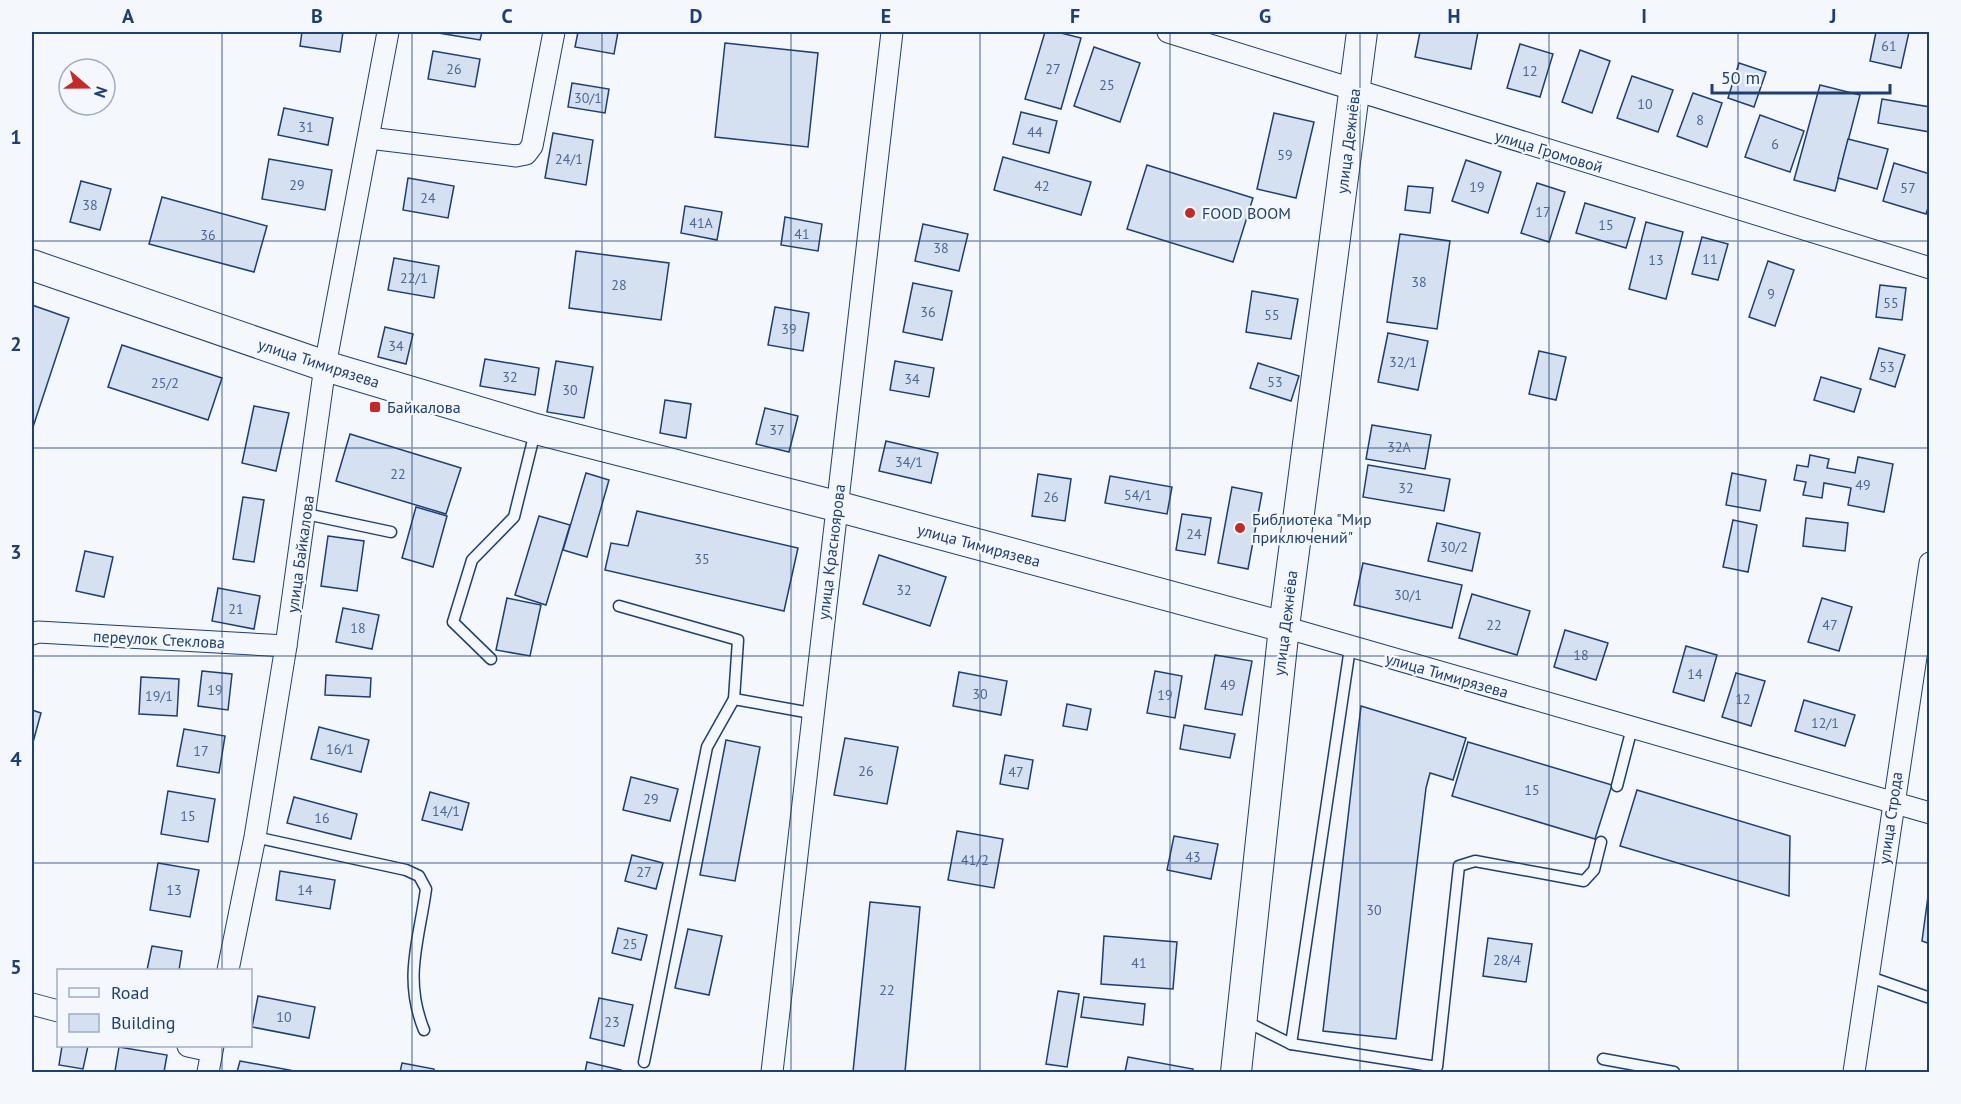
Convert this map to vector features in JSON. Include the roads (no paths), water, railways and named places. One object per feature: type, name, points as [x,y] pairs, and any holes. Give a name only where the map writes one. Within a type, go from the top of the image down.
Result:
[{"type":"street","name":"улица Байкалова","points":[[228,969],[255,837],[286,646],[325,366],[388,32]]},
{"type":"street","points":[[369,138],[516,156],[526,154],[532,146],[554,32]]},
{"type":"street","name":"улица Красноярова","points":[[772,1072],[811,714],[892,32]]},
{"type":"street","name":"улица Громовой","points":[[1168,32],[1929,268]]},
{"type":"street","name":"улица Дежнёва","points":[[1236,1072],[1284,627],[1362,32]]},
{"type":"street","name":"улица Тимирязева","points":[[32,265],[325,366],[536,429],[836,506],[1284,627],[1350,648],[1929,813]]},
{"type":"street","name":"улица Строда","points":[[1854,1072],[1929,563]]},
{"type":"street","name":"переулок Стеклова","points":[[32,634],[38,632],[286,646]]},
{"type":"street","points":[[32,1004],[57,1011]]},
{"type":"street","points":[[208,1072],[212,1048]]},
{"type":"lane","points":[[491,659],[453,622],[472,560],[514,517],[536,429]]},
{"type":"lane","points":[[306,514],[392,532]]},
{"type":"lane","points":[[619,606],[738,640],[734,699],[707,747],[644,1062]]},
{"type":"lane","points":[[1291,1044],[1350,648]]},
{"type":"lane","points":[[734,699],[811,714]]},
{"type":"lane","points":[[1617,786],[1632,728]]},
{"type":"lane","points":[[255,837],[406,870],[419,876],[426,889],[412,980],[415,1007],[423,1030]]},
{"type":"lane","points":[[1242,1019],[1291,1044],[1438,1070],[1460,866],[1475,861],[1584,882],[1594,870],[1601,842]]},
{"type":"lane","points":[[1867,976],[1929,998]]},
{"type":"lane","points":[[1603,1059],[1674,1072]]},
{"type":"place","name":"FOOD BOOM","points":[[1190,213]]},
{"type":"place","name":"Байкалова","points":[[375,407]]},
{"type":"place","name":"Библиотека \"Мир приключений\"","points":[[1240,528]]}]
